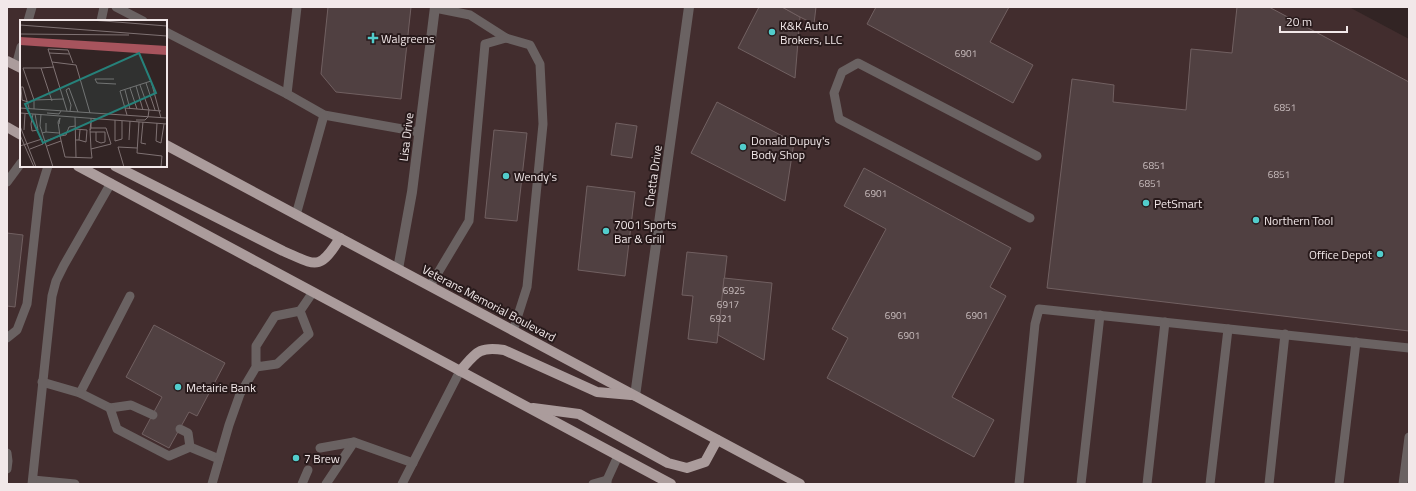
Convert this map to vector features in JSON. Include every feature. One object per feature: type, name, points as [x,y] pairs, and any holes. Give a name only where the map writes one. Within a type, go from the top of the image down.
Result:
[{"type":"main road","points":[[7,128],[20,134]]},
{"type":"main road","name":"Veterans Memorial Boulevard","points":[[167,147],[800,484]]},
{"type":"main road","points":[[80,167],[671,484]]},
{"type":"main road","points":[[118,167],[283,251],[308,262],[316,263],[325,260],[330,255],[340,238]]},
{"type":"main road","points":[[460,371],[477,353],[489,348],[504,350],[597,392],[636,396]]},
{"type":"main road","points":[[527,407],[579,414],[668,463],[687,468],[705,462],[717,440]]},
{"type":"street","name":"Lisa Drive","points":[[398,269],[410,207],[435,7]]},
{"type":"street","name":"Chetta Drive","points":[[636,396],[690,7]]},
{"type":"lane","points":[[28,20],[32,7]]},
{"type":"lane","points":[[101,20],[104,7]]},
{"type":"lane","points":[[116,7],[141,20]]},
{"type":"lane","points":[[287,94],[297,7]]},
{"type":"lane","points":[[435,7],[470,15],[506,38],[530,45],[540,64],[543,124],[527,287],[513,330]]},
{"type":"lane","points":[[167,33],[287,94],[324,115],[419,132]]},
{"type":"lane","points":[[430,286],[469,221],[485,44],[506,38]]},
{"type":"lane","points":[[15,65],[20,50]]},
{"type":"lane","points":[[1030,218],[839,119],[834,93],[842,72],[858,63],[1037,156]]},
{"type":"lane","points":[[296,215],[324,115]]},
{"type":"lane","points":[[7,182],[20,164]]},
{"type":"lane","points":[[7,338],[17,330],[27,304],[39,195],[48,167]]},
{"type":"lane","points":[[75,484],[32,482],[52,296],[56,281],[68,258],[111,183]]},
{"type":"lane","points":[[212,484],[229,424],[240,394],[256,368],[256,346],[275,316],[300,311],[313,292]]},
{"type":"lane","points":[[80,393],[130,296]]},
{"type":"lane","points":[[1019,484],[1035,324],[1038,308],[1409,348]]},
{"type":"lane","points":[[256,368],[277,364],[309,334],[300,311]]},
{"type":"lane","points":[[1081,484],[1100,315]]},
{"type":"lane","points":[[1147,484],[1165,322]]},
{"type":"lane","points":[[1210,484],[1228,329]]},
{"type":"lane","points":[[1269,484],[1285,334]]},
{"type":"lane","points":[[1339,484],[1356,342]]},
{"type":"lane","points":[[402,484],[460,371]]},
{"type":"lane","points":[[42,382],[80,393],[110,408],[131,405],[152,415]]},
{"type":"lane","points":[[110,408],[117,429],[169,456],[190,447],[219,460]]},
{"type":"lane","points":[[180,429],[188,433],[190,447]]},
{"type":"lane","points":[[1403,484],[1409,436]]},
{"type":"lane","points":[[320,448],[354,442],[413,463]]},
{"type":"lane","points":[[326,484],[354,442]]},
{"type":"lane","points":[[7,453],[7,469]]},
{"type":"lane","points":[[593,484],[607,482],[618,456]]},
{"type":"lane","points":[[302,484],[308,470]]},
{"type":"shaded area","points":[[7,7],[1349,7],[1409,39],[1409,484],[7,484]]},
{"type":"building","points":[[328,7],[411,7],[401,99],[336,92],[321,74]]},
{"type":"building","name":"K&K Auto Brokers, LLC","points":[[759,7],[782,7],[800,17],[795,78],[738,48]]},
{"type":"building","points":[[782,7],[816,7],[814,24],[800,17]]},
{"type":"building","points":[[876,7],[1009,7],[990,42],[1033,65],[1013,103],[867,24]]},
{"type":"building","points":[[1237,7],[1269,7],[1409,82],[1409,331],[1047,288],[1072,79],[1114,85],[1113,102],[1186,110],[1191,49],[1232,53]]},
{"type":"building","name":"Donald Dupuy's Body Shop","points":[[717,102],[794,142],[785,201],[691,153]]},
{"type":"building","points":[[616,123],[637,126],[632,158],[611,155]]},
{"type":"building","name":"Wendy's","points":[[494,130],[527,133],[517,221],[485,218]]},
{"type":"building","points":[[864,168],[1011,248],[990,287],[1006,296],[952,397],[994,420],[974,457],[827,378],[848,338],[832,329],[886,229],[844,206]]},
{"type":"building","name":"7001 Sports Bar & Grill","points":[[587,186],[635,192],[625,276],[578,270]]},
{"type":"building","points":[[7,233],[23,235],[15,307],[7,306]]},
{"type":"building","points":[[687,252],[727,256],[717,343],[688,339],[693,296],[682,295]]},
{"type":"building","points":[[724,278],[772,283],[764,360],[718,335]]},
{"type":"building","name":"Metairie Bank","points":[[154,325],[225,363],[197,416],[189,412],[169,448],[142,434],[162,397],[126,377]]},
{"type":"place","name":"K&K Auto Brokers, LLC","points":[[772,32]]},
{"type":"place","name":"Walgreens","points":[[373,38]]},
{"type":"place","name":"Donald Dupuy's Body Shop","points":[[743,147]]},
{"type":"place","name":"Wendy's","points":[[506,176]]},
{"type":"place","name":"PetSmart","points":[[1146,203]]},
{"type":"place","name":"Northern Tool","points":[[1256,220]]},
{"type":"place","name":"7001 Sports Bar & Grill","points":[[606,231]]},
{"type":"place","name":"Office Depot","points":[[1380,254]]},
{"type":"place","name":"Metairie Bank","points":[[178,387]]},
{"type":"place","name":"7 Brew","points":[[296,458]]}]
